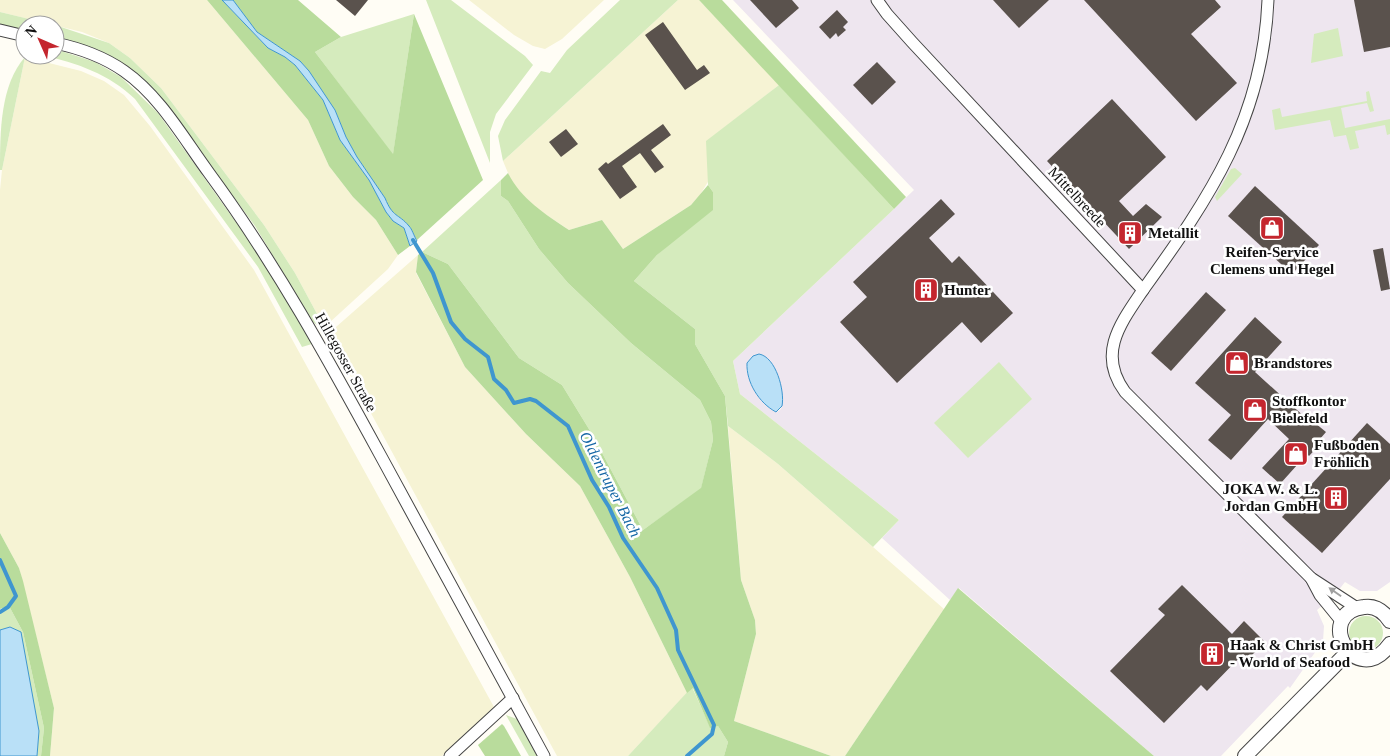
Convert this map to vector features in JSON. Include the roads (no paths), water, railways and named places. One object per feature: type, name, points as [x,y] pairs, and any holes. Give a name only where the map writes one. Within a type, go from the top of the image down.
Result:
[{"type":"street","name":"Mittelbreede","points":[[877,0],[886,14],[1143,290]]},
{"type":"street","points":[[1268,0],[1264,54],[1257,85],[1237,141],[1208,194],[1120,327],[1113,348],[1111,366],[1117,382],[1134,402],[1311,578],[1358,608]]},
{"type":"street","points":[[0,30],[15,34]]},
{"type":"street","name":"Hillegosser Straße","points":[[65,46],[96,56],[124,72],[145,90],[163,110],[265,250],[320,345],[544,756]]},
{"type":"street","points":[[1311,578],[1320,595],[1342,622]]},
{"type":"street","points":[[1388,614],[1377,608],[1367,606],[1358,608],[1348,613],[1342,622],[1340,632],[1342,643],[1348,652],[1356,657],[1366,659],[1376,657],[1388,651]]},
{"type":"street","points":[[1245,756],[1348,652]]},
{"type":"street","points":[[450,756],[513,698]]},
{"type":"water","points":[[222,0],[233,0],[257,32],[300,61],[309,71],[335,110],[357,157],[391,209],[410,227],[417,241],[410,246],[404,228],[393,221],[386,212],[369,180],[340,140],[323,100],[295,65],[268,48]]},
{"type":"water","points":[[759,354],[765,356],[770,361],[781,384],[782,406],[776,412],[759,398],[751,384],[747,363],[753,356]]},
{"type":"water","points":[[10,627],[21,632],[39,731],[37,756],[0,756],[0,630]]},
{"type":"waterway","name":"Oldentruper Bach","points":[[413,240],[433,273],[451,322],[465,339],[488,357],[494,379],[506,390],[514,403],[530,399],[536,401],[568,426],[592,480],[609,507],[623,538],[657,588],[676,630],[678,650],[714,725],[712,734],[687,756]]},
{"type":"waterway","points":[[0,560],[16,596],[8,607],[0,612]]},
{"type":"place","name":"Reifen-Service Clemens und Hegel","points":[[1272,228]]},
{"type":"place","name":"Metallit","points":[[1130,233]]},
{"type":"place","name":"Hunter","points":[[926,290]]},
{"type":"place","name":"Brandstores","points":[[1237,363]]},
{"type":"place","name":"Stoffkontor Bielefeld","points":[[1255,410]]},
{"type":"place","name":"Fußboden Fröhlich","points":[[1296,454]]},
{"type":"place","name":"JOKA W. & L. Jordan GmbH","points":[[1336,498]]},
{"type":"place","name":"Haak & Christ GmbH - World of Seafood","points":[[1212,654]]}]
